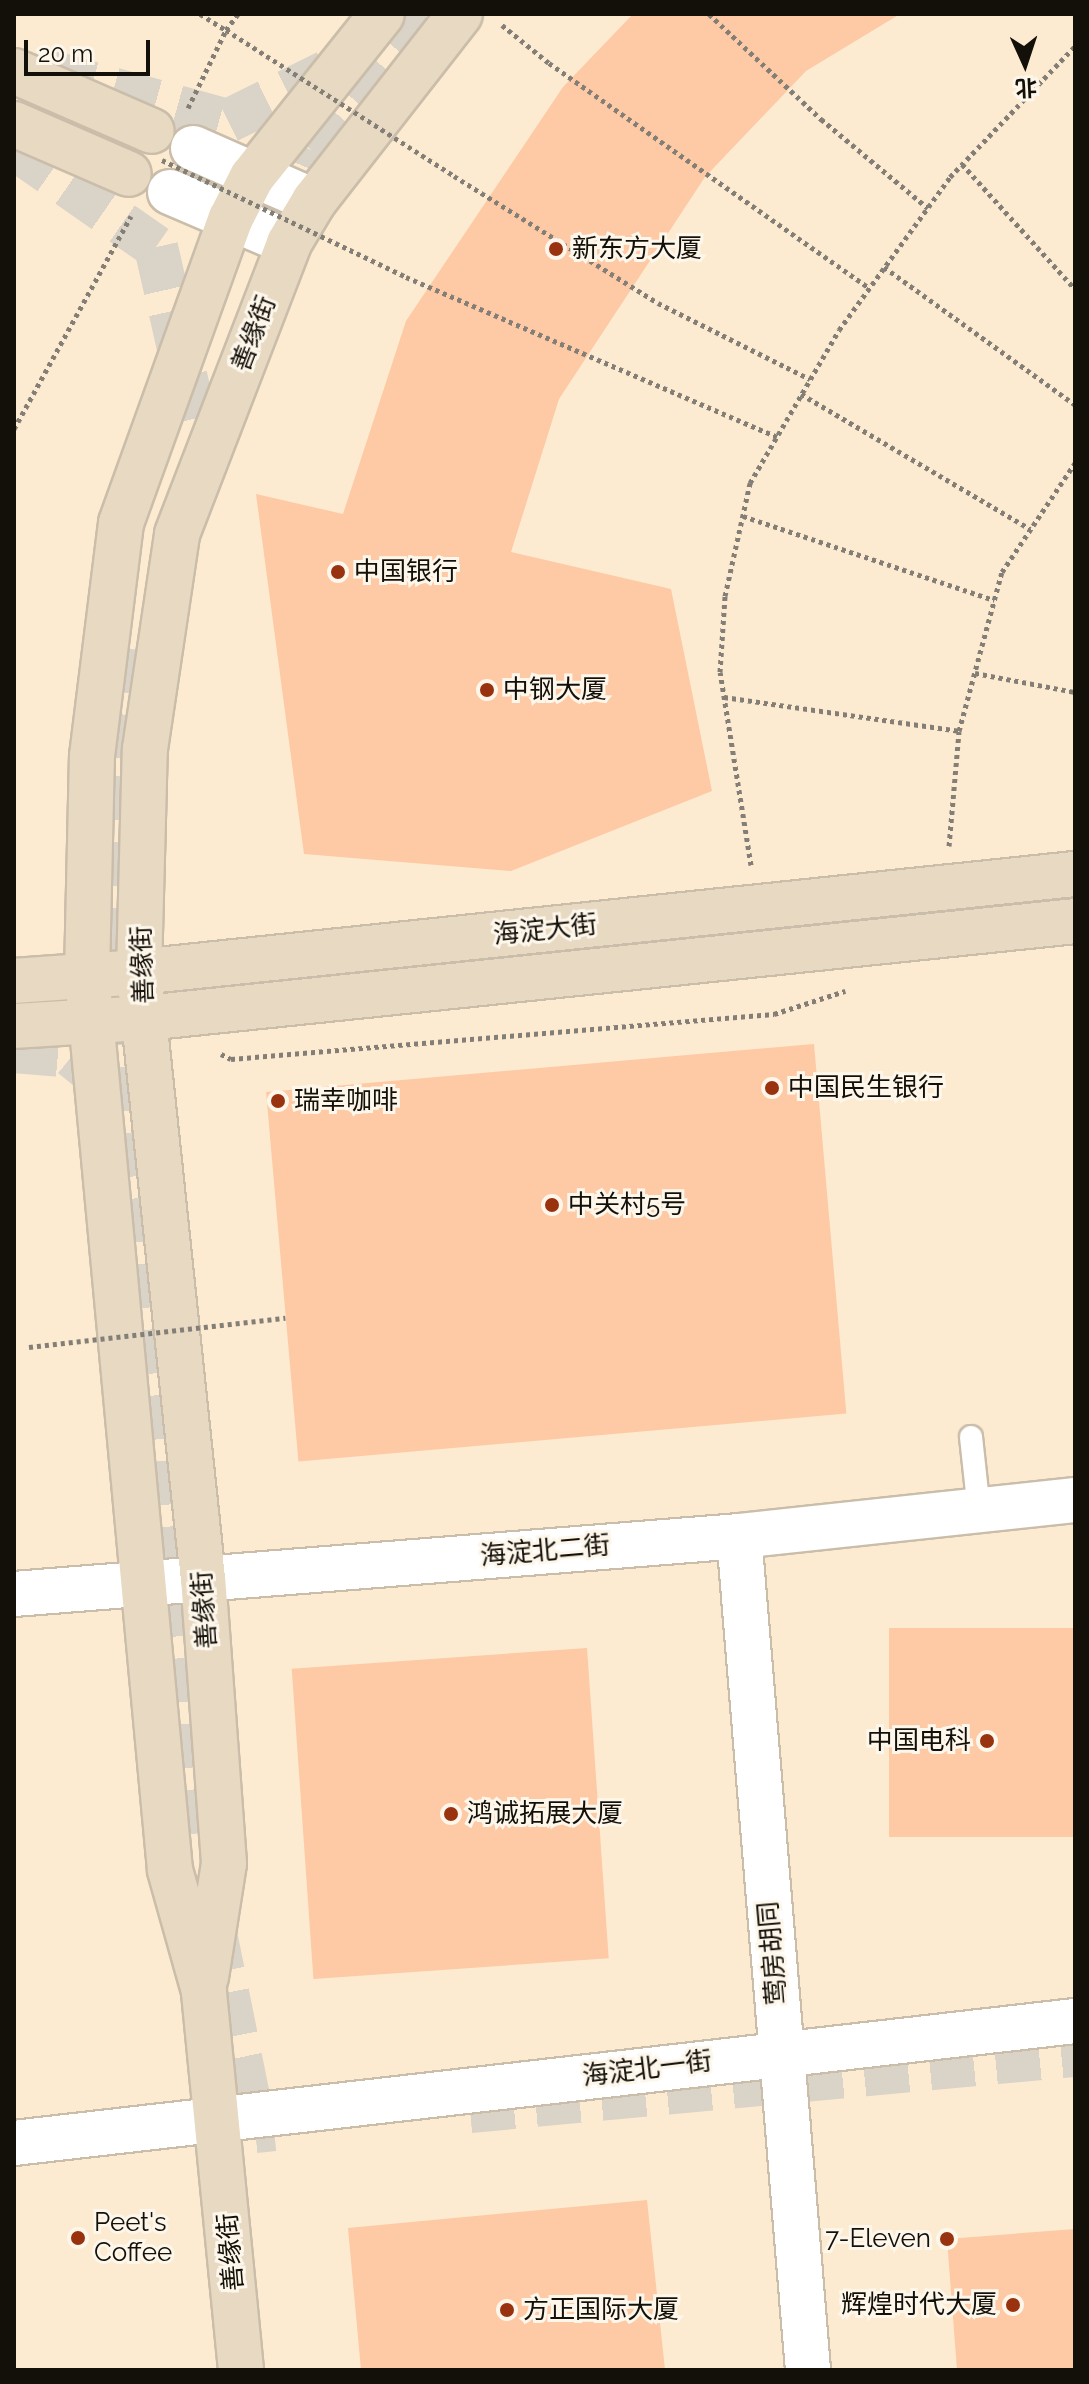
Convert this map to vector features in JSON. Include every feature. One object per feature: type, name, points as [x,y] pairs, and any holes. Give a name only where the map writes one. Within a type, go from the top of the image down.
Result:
[{"type":"main road","name":"善缘街","points":[[241,2370],[204,1991],[170,1870],[91,1019],[87,974],[92,756],[121,523],[231,218],[252,177],[382,14]]},
{"type":"main road","name":"善缘街","points":[[204,1991],[224,1863],[203,1579],[139,972],[145,749],[177,534],[289,243],[314,201],[481,19]]},
{"type":"main road","points":[[14,71],[160,162]]},
{"type":"main road","points":[[14,124],[160,162]]},
{"type":"main road","name":"海淀大街","points":[[14,981],[139,972],[1075,874]]},
{"type":"main road","name":"海淀大街","points":[[14,1026],[145,1018],[1075,921]]},
{"type":"street","points":[[160,162],[252,177],[314,201]]},
{"type":"street","points":[[160,162],[231,218],[289,243]]},
{"type":"street","name":"海淀北二街","points":[[14,1594],[739,1536],[1075,1500]]},
{"type":"street","name":"莺房胡同","points":[[739,1536],[808,2370]]},
{"type":"street","name":"海淀北一街","points":[[14,2143],[1075,2021]]},
{"type":"lane","points":[[971,1437],[979,1511]]},
{"type":"path","points":[[200,14],[658,303],[810,379]]},
{"type":"path","points":[[14,429],[160,162],[226,30],[238,14]]},
{"type":"path","points":[[709,14],[821,119],[928,208]]},
{"type":"path","points":[[481,19],[549,63],[869,288]]},
{"type":"path","points":[[1073,48],[1075,57]]},
{"type":"path","points":[[755,907],[720,672],[725,596],[750,483],[810,379],[884,267],[962,164],[1073,48]]},
{"type":"path","points":[[160,162],[406,277],[777,437]]},
{"type":"path","points":[[962,164],[1075,289]]},
{"type":"path","points":[[884,267],[1075,405]]},
{"type":"path","points":[[801,394],[1030,529]]},
{"type":"path","points":[[949,852],[959,731],[1002,572],[1075,463]]},
{"type":"path","points":[[743,516],[994,600]]},
{"type":"path","points":[[975,673],[1075,692]]},
{"type":"path","points":[[724,697],[959,731]]},
{"type":"path","points":[[216,1052],[231,1059],[774,1014],[860,986]]},
{"type":"path","points":[[29,1347],[285,1318]]},
{"type":"shaded area","points":[[14,14],[1075,14],[1075,2370],[14,2370]]},
{"type":"building","points":[[633,14],[900,14],[806,71],[705,177],[559,399],[511,552],[671,589],[712,791],[511,871],[304,854],[256,494],[343,514],[406,321],[563,87]]},
{"type":"building","name":"中关村5号","points":[[814,1044],[846,1414],[298,1462],[266,1092]]},
{"type":"building","name":"中国电科","points":[[889,1628],[1075,1628],[1075,1837],[889,1837]]},
{"type":"building","name":"鸿诚拓展大厦","points":[[587,1648],[609,1958],[313,1979],[292,1669]]},
{"type":"building","name":"方正国际大厦","points":[[647,2200],[665,2370],[361,2370],[348,2228]]},
{"type":"building","name":"辉煌时代大厦","points":[[1075,2229],[1075,2370],[957,2370],[947,2239]]},
{"type":"tunnel","points":[[278,227],[310,149],[426,14]]},
{"type":"tunnel","points":[[50,72],[228,121],[349,61]]},
{"type":"tunnel","points":[[14,148],[156,247],[197,428]]},
{"type":"tunnel","points":[[138,650],[118,776],[119,1001],[202,1848]]},
{"type":"tunnel","points":[[14,1051],[72,1056],[105,1083],[110,1099]]},
{"type":"tunnel","points":[[214,1928],[255,2131],[274,2129]]},
{"type":"tunnel","points":[[470,2111],[1075,2055]]},
{"type":"place","name":"新东方大厦","points":[[556,249]]},
{"type":"place","name":"中国银行","points":[[338,572]]},
{"type":"place","name":"中钢大厦","points":[[487,690]]},
{"type":"place","name":"中国民生银行","points":[[772,1088]]},
{"type":"place","name":"瑞幸咖啡","points":[[278,1101]]},
{"type":"place","name":"中关村5号","points":[[552,1205]]},
{"type":"place","name":"中国电科","points":[[987,1741]]},
{"type":"place","name":"鸿诚拓展大厦","points":[[451,1814]]},
{"type":"place","name":"Peet's Coffee","points":[[78,2238]]},
{"type":"place","name":"7-Eleven","points":[[947,2239]]},
{"type":"place","name":"辉煌时代大厦","points":[[1013,2305]]},
{"type":"place","name":"方正国际大厦","points":[[507,2310]]}]
